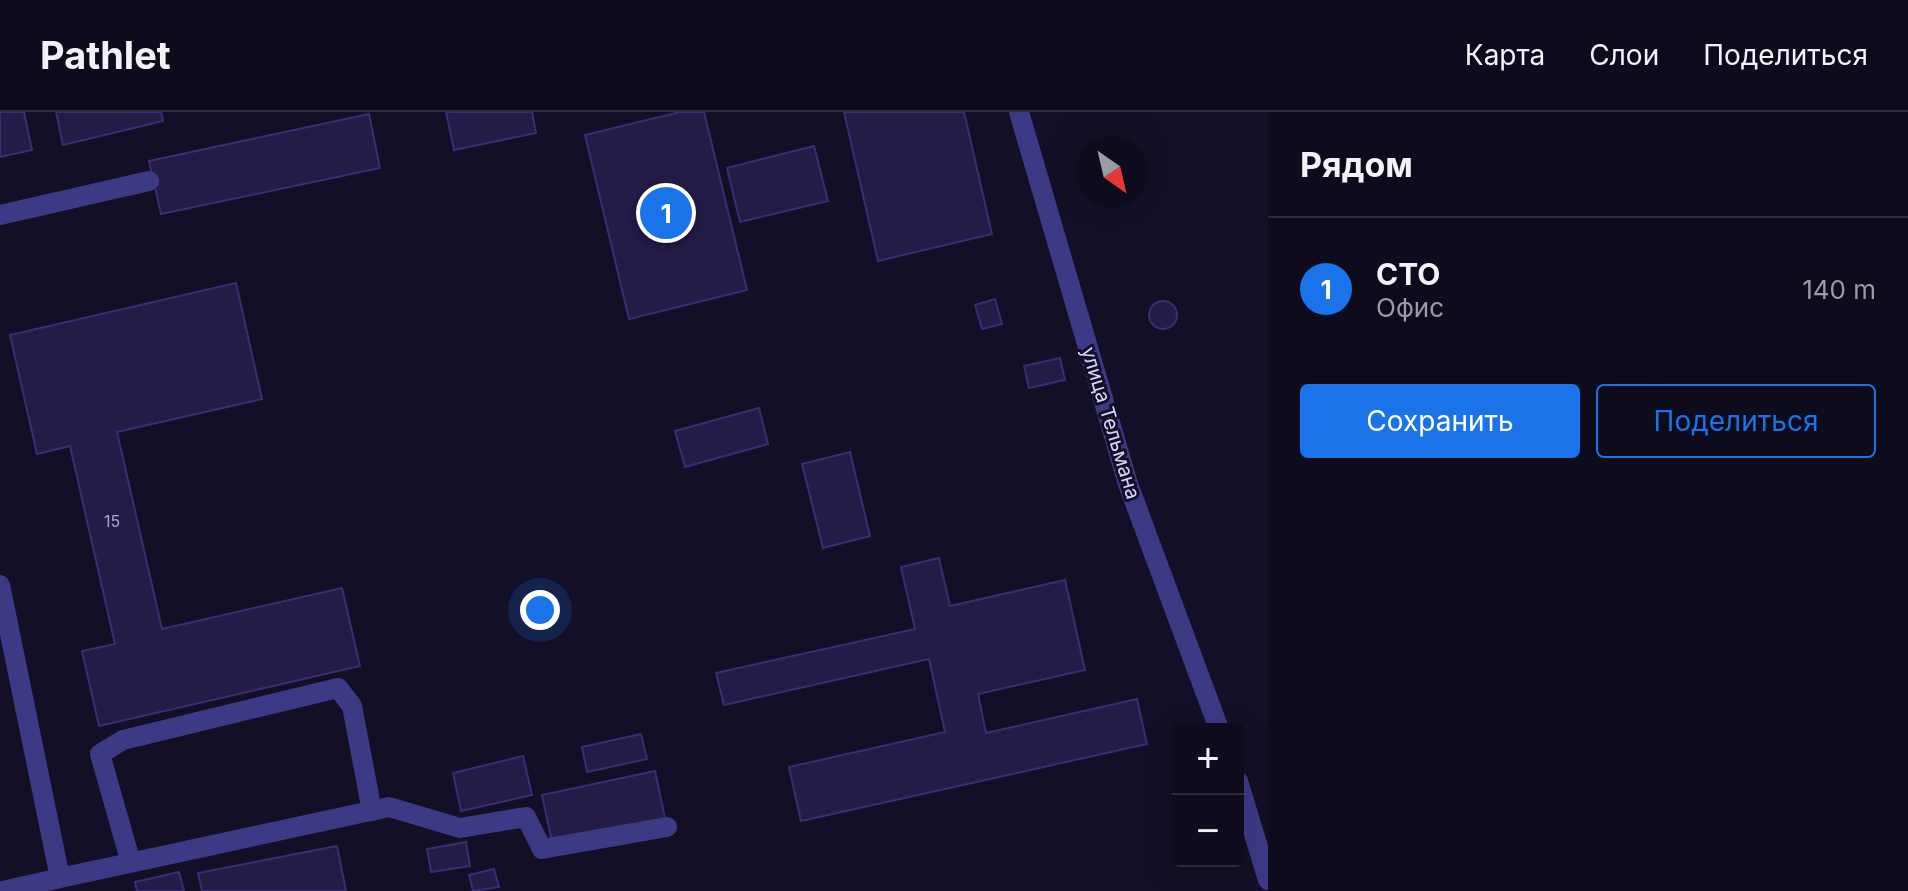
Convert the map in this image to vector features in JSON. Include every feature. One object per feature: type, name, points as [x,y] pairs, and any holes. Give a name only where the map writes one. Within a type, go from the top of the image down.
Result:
[{"type":"street","name":"улица Тельмана","points":[[1019,112],[1128,484],[1217,723]]},
{"type":"street","points":[[0,215],[149,181]]},
{"type":"street","points":[[0,585],[60,878]]},
{"type":"street","points":[[131,863],[100,754],[123,740],[338,688],[352,706],[372,811]]},
{"type":"street","points":[[1242,795],[1268,880]]},
{"type":"street","points":[[3,891],[389,807],[460,828],[526,817],[542,849],[667,827]]},
{"type":"building","points":[[0,112],[24,112],[32,150],[0,157]]},
{"type":"building","points":[[56,112],[161,112],[163,121],[63,145]]},
{"type":"building","points":[[446,112],[532,112],[536,133],[454,150]]},
{"type":"building","points":[[680,112],[704,112],[747,290],[629,319],[585,135]]},
{"type":"building","points":[[844,112],[964,112],[992,234],[878,261]]},
{"type":"building","points":[[369,114],[380,168],[161,214],[149,161]]},
{"type":"building","points":[[814,146],[828,201],[740,222],[727,168]]},
{"type":"building","points":[[236,283],[262,399],[117,432],[162,629],[342,588],[360,666],[99,726],[82,651],[115,644],[70,446],[37,454],[10,335]]},
{"type":"building","points":[[995,299],[1002,324],[982,329],[975,305]]},
{"type":"building","points":[[1163,301],[1173,305],[1177,315],[1173,325],[1163,329],[1153,325],[1149,315],[1153,305]]},
{"type":"building","points":[[1060,358],[1065,380],[1029,388],[1024,366]]},
{"type":"building","points":[[759,408],[768,444],[685,467],[675,431]]},
{"type":"building","points":[[850,452],[870,536],[823,548],[802,464]]},
{"type":"building","points":[[939,558],[950,606],[1065,580],[1085,670],[978,694],[986,733],[1137,699],[1147,744],[801,821],[789,767],[945,732],[929,659],[724,705],[716,673],[915,629],[901,567]]},
{"type":"building","points":[[641,734],[647,759],[587,772],[582,747]]},
{"type":"building","points":[[523,756],[532,795],[461,811],[453,773]]},
{"type":"building","points":[[655,771],[665,818],[552,842],[542,795]]},
{"type":"building","points":[[466,842],[470,866],[431,872],[427,849]]},
{"type":"building","points":[[337,846],[346,891],[202,891],[198,873]]},
{"type":"building","points":[[494,869],[499,887],[473,891],[469,875]]},
{"type":"building","points":[[179,872],[184,891],[137,891],[135,882]]},
{"type":"place","name":"СТО","points":[[666,213]]}]
